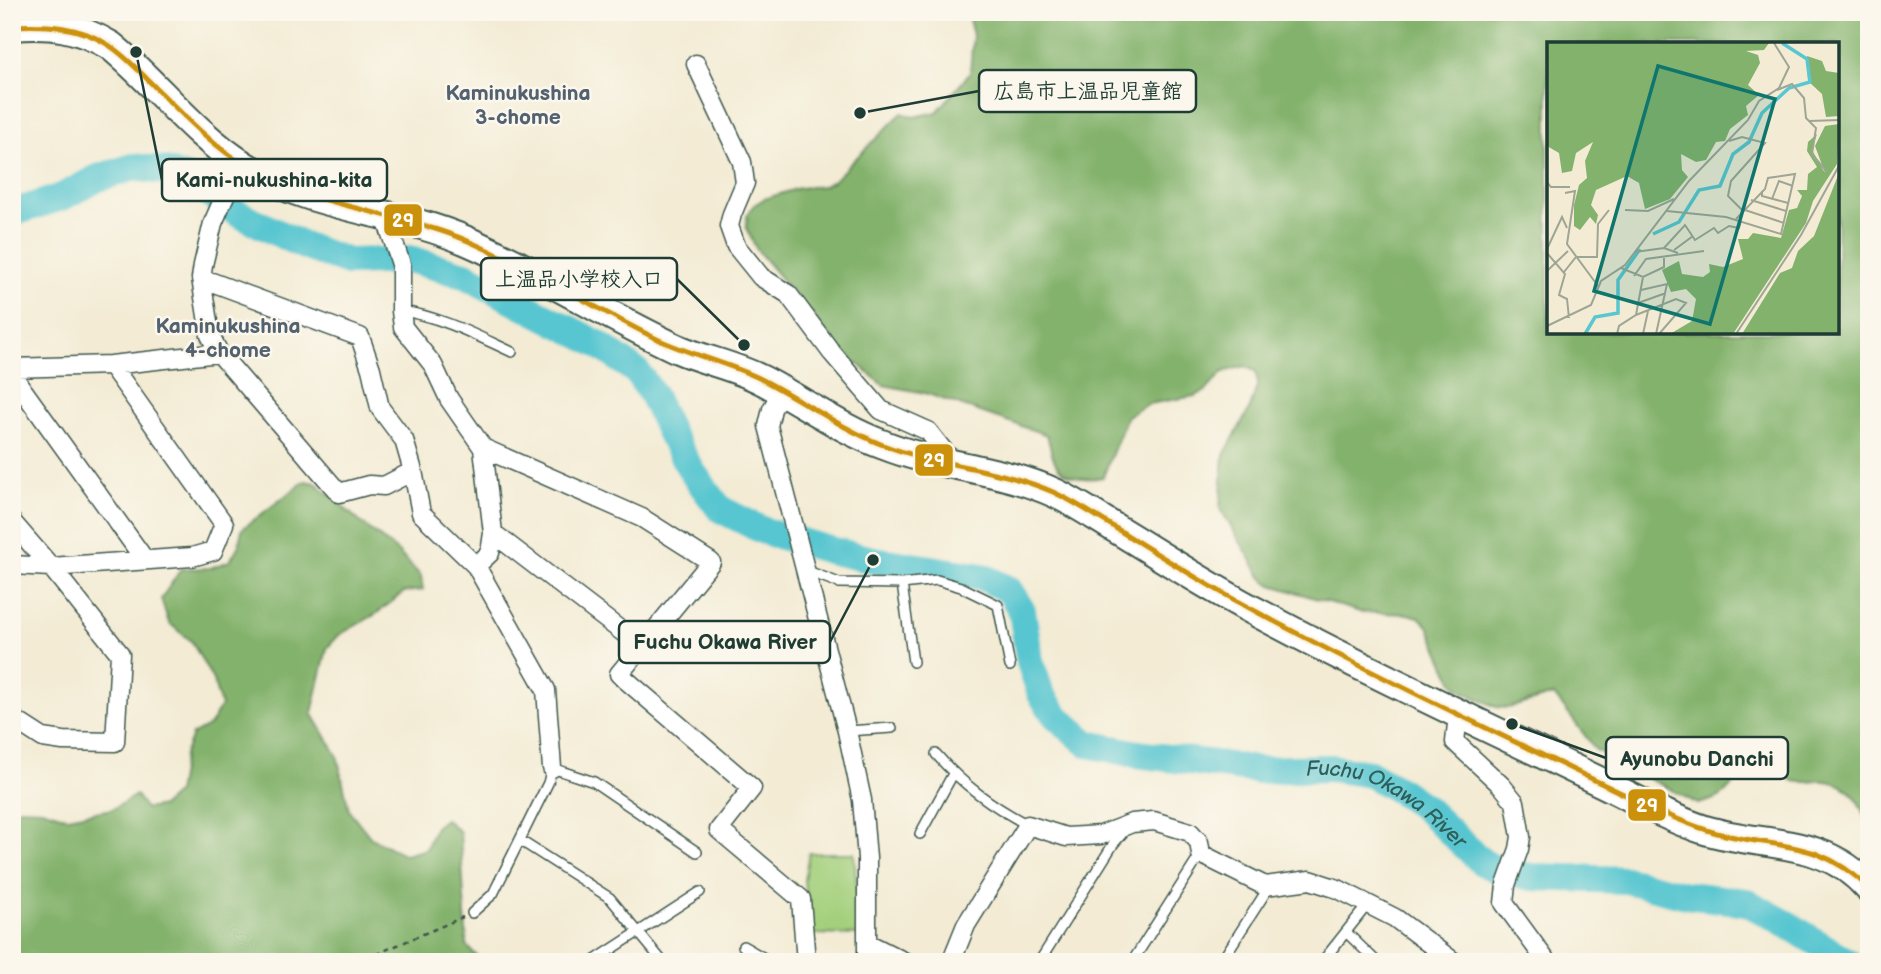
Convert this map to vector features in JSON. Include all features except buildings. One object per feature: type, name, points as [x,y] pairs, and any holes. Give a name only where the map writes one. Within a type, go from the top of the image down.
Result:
[{"type":"main road","points":[[12,26],[54,18],[111,46],[203,134],[234,173],[272,182],[389,228],[428,226],[471,243],[683,351],[738,369],[867,439],[910,455],[1022,481],[1059,495],[1255,612],[1458,715],[1690,825],[1733,837],[1815,851],[1832,858],[1847,867],[1869,888]]},
{"type":"street","points":[[696,64],[742,162],[745,183],[729,226],[736,246],[761,277],[788,294],[845,369],[881,410],[929,431],[955,465]]},
{"type":"street","points":[[234,173],[213,223],[201,278],[210,335],[219,354],[339,493],[369,485],[384,486],[413,471]]},
{"type":"street","points":[[389,228],[401,264],[401,311],[404,327],[433,365],[449,399],[483,448],[493,533],[490,553],[476,566]]},
{"type":"street","points":[[201,278],[360,337],[380,408],[404,440],[421,513],[476,566],[545,690],[552,768]]},
{"type":"street","points":[[12,368],[111,365],[219,354]]},
{"type":"street","points":[[12,565],[51,567],[192,557],[213,551],[224,524],[111,365]]},
{"type":"street","points":[[12,374],[145,560]]},
{"type":"street","points":[[782,391],[772,409],[768,426],[847,730],[862,800],[867,858],[868,953],[905,962]]},
{"type":"street","points":[[483,448],[642,518],[711,562],[619,674],[752,788],[719,830],[801,899],[806,962]]},
{"type":"street","points":[[12,522],[120,654],[115,742],[43,738],[12,718]]},
{"type":"street","points":[[493,533],[641,646]]},
{"type":"street","points":[[1458,715],[1455,741],[1516,802],[1520,849],[1506,885],[1504,903],[1547,962]]},
{"type":"street","points":[[951,962],[966,925],[1028,825],[1066,837],[1101,835],[1132,823],[1154,821],[1190,832],[1199,842],[1201,853],[1265,886],[1310,880],[1338,889],[1395,918],[1454,962]]},
{"type":"lane","points":[[401,311],[422,313],[512,352]]},
{"type":"lane","points":[[804,566],[839,583],[902,584],[937,580],[961,587],[998,605],[1010,666]]},
{"type":"lane","points":[[902,584],[913,662]]},
{"type":"lane","points":[[847,730],[892,728]]},
{"type":"lane","points":[[936,754],[953,774],[996,809],[1028,825]]},
{"type":"lane","points":[[472,913],[493,894],[521,841],[548,783],[552,768],[594,782],[696,852]]},
{"type":"lane","points":[[920,834],[953,774]]},
{"type":"lane","points":[[1041,959],[1114,843],[1132,823]]},
{"type":"lane","points":[[521,841],[610,898],[663,962]]},
{"type":"lane","points":[[1132,962],[1201,853]]},
{"type":"lane","points":[[1221,962],[1270,885]]},
{"type":"lane","points":[[592,962],[700,892]]},
{"type":"lane","points":[[1322,962],[1368,904]]},
{"type":"lane","points":[[1346,932],[1377,962]]},
{"type":"lane","points":[[743,946],[771,962]]},
{"type":"path","points":[[358,962],[472,913]]},
{"type":"green space","points":[[967,12],[1869,12],[1869,831],[1860,805],[1844,787],[1826,781],[1794,781],[1771,767],[1760,764],[1749,767],[1724,794],[1698,804],[1596,750],[1554,695],[1508,708],[1496,707],[1462,691],[1453,682],[1428,626],[1419,617],[1360,612],[1272,585],[1262,578],[1220,508],[1224,455],[1250,408],[1258,383],[1255,371],[1244,366],[1223,372],[1206,391],[1195,396],[1148,404],[1127,416],[1103,477],[1086,478],[1068,474],[1059,468],[1047,435],[925,393],[883,385],[841,350],[757,250],[746,228],[747,216],[754,205],[764,199],[799,188],[823,186],[833,181],[902,113],[914,117],[937,112],[970,73],[973,35]]},
{"type":"green space","points":[[305,481],[316,483],[397,551],[421,576],[423,590],[404,592],[376,614],[339,635],[327,648],[312,713],[337,755],[349,810],[371,838],[405,855],[426,849],[435,827],[445,819],[460,832],[467,946],[483,962],[12,962],[12,812],[19,808],[42,809],[67,817],[113,809],[136,795],[146,809],[162,806],[177,793],[184,755],[192,735],[210,725],[221,706],[213,680],[192,642],[169,623],[161,599],[181,569],[210,568],[230,561],[239,545],[242,529]]},
{"type":"green space","points":[[809,853],[854,853],[860,935],[810,934],[804,880]]},
{"type":"waterway","name":"Fuchu Okawa River","points":[[12,213],[62,197],[98,178],[134,167],[165,171],[188,179],[237,213],[302,245],[348,262],[412,260],[465,275],[598,344],[637,372],[652,394],[693,473],[720,509],[764,531],[829,550],[873,560],[983,577],[1009,590],[1022,611],[1030,662],[1041,694],[1056,716],[1088,744],[1137,754],[1259,770],[1330,768],[1370,774],[1425,808],[1482,862],[1494,868],[1531,877],[1626,880],[1686,895],[1746,902],[1848,962]]},
{"type":"transit line","name":"29","points":[[12,26],[63,28],[99,39],[129,61],[226,153],[273,181],[321,199],[420,225],[468,241],[657,339],[761,379],[883,445],[925,458],[1011,477],[1053,492],[1228,596],[1450,711],[1700,828],[1818,854],[1851,873],[1869,888]]},
{"type":"place","name":"Kami-nukushina-kita","points":[[136,52]]},
{"type":"place","name":"広島市上温品児童館","points":[[860,113]]},
{"type":"place","name":"上温品小学校入口","points":[[744,345]]},
{"type":"place","name":"Fuchu Okawa River","points":[[873,560]]},
{"type":"place","name":"Ayunobu Danchi","points":[[1512,724]]},
{"type":"district","name":"Kaminukushina 3-chome","points":[[518,105]]},
{"type":"district","name":"Kaminukushina 4-chome","points":[[228,338]]}]
